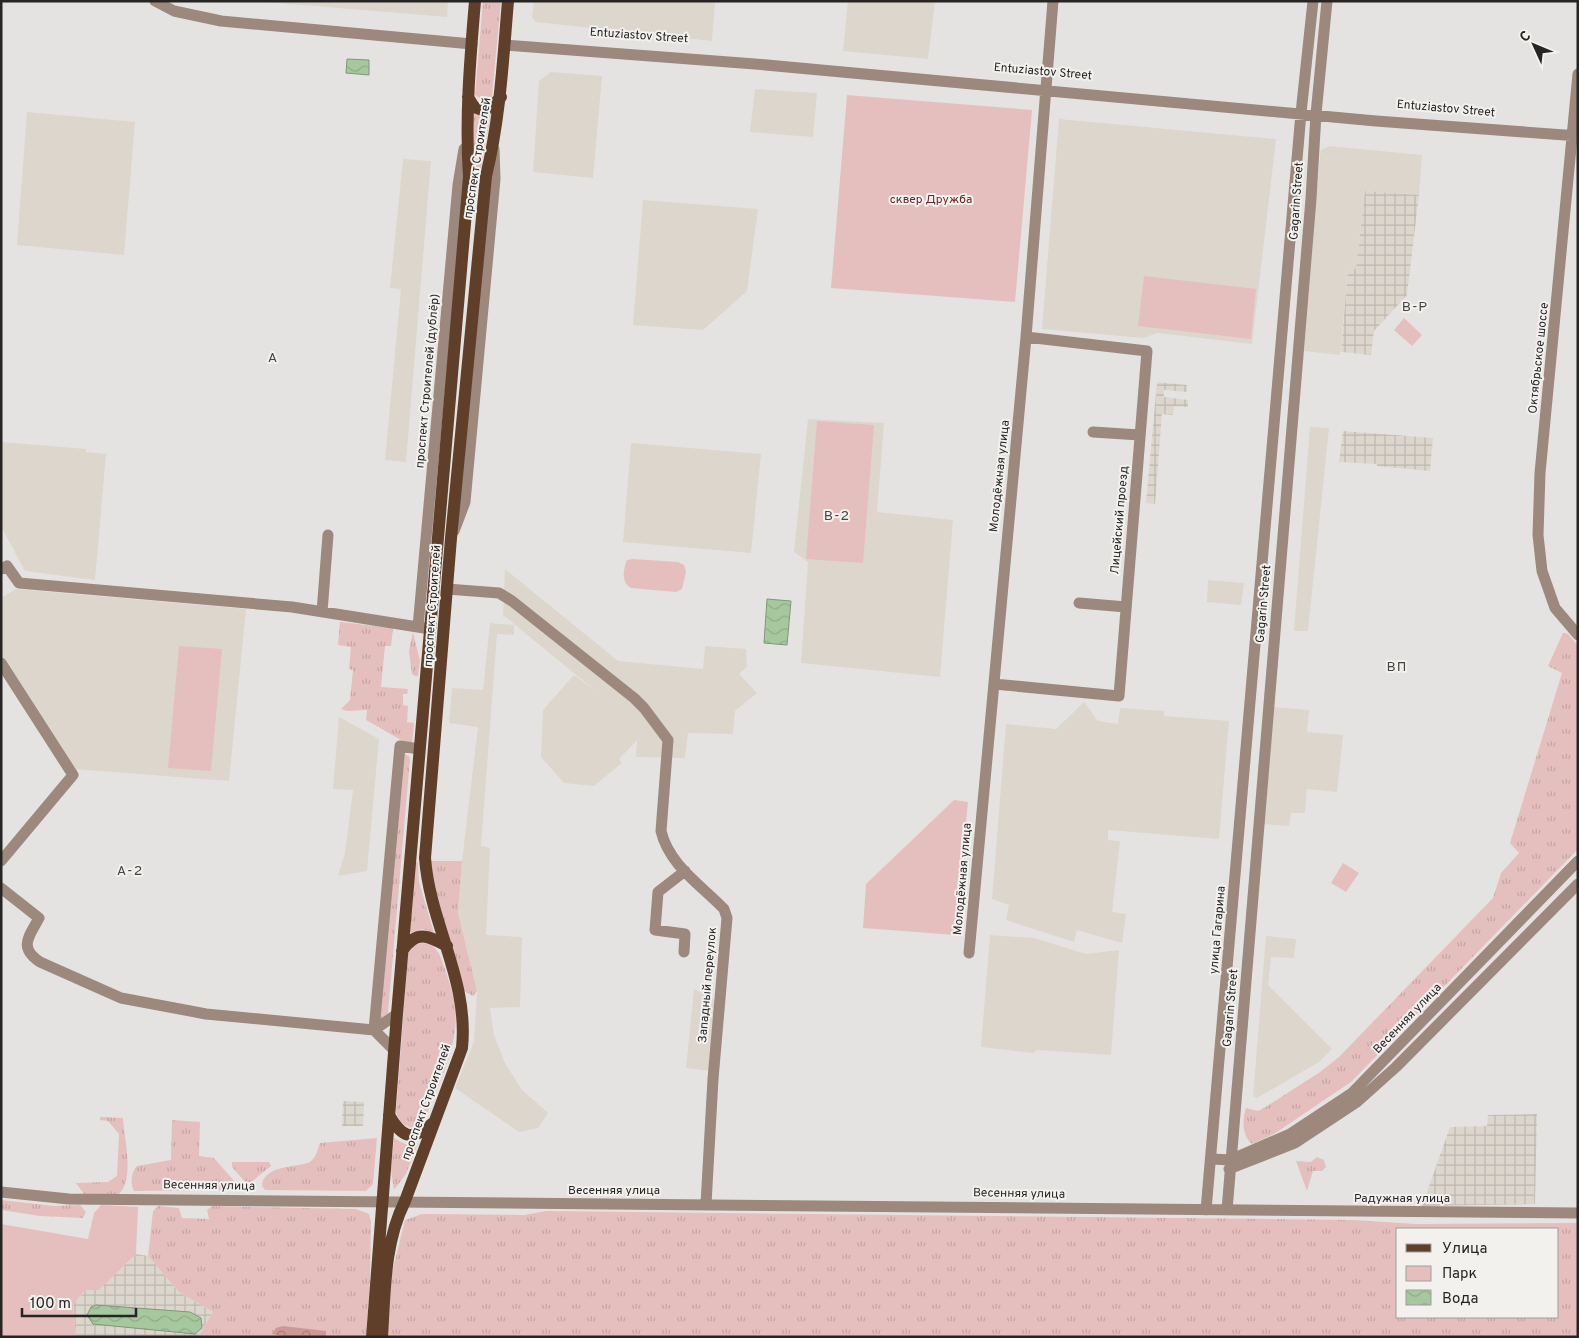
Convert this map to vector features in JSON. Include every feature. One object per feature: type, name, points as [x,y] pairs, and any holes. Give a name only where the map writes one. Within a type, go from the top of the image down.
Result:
[{"type":"main road","name":"проспект Строителей","points":[[372,1337],[419,749],[424,628],[469,177],[466,137],[476,1]]},
{"type":"main road","name":"проспект Строителей","points":[[382,1337],[388,1253],[395,1221],[405,1200],[462,1048],[464,1024],[462,1000],[447,946],[434,913],[427,884],[425,858],[451,538],[486,176],[494,144],[501,97],[508,1]]},
{"type":"main road","points":[[468,97],[474,107],[482,110],[491,107],[501,97]]},
{"type":"main road","points":[[402,951],[410,939],[420,936],[434,939],[447,946]]},
{"type":"main road","points":[[389,1115],[401,1132],[408,1136],[423,1132],[433,1123]]},
{"type":"street","points":[[155,1],[174,11],[221,21],[472,41]]},
{"type":"street","points":[[170,1],[223,16],[276,18],[472,41]]},
{"type":"street","name":"Молодёжная улица","points":[[969,953],[1026,337],[1053,1]]},
{"type":"street","name":"Gagarin Street","points":[[1206,1210],[1212,1159],[1301,111],[1313,1]]},
{"type":"street","name":"Gagarin Street","points":[[1227,1210],[1310,218],[1316,112],[1327,1]]},
{"type":"street","name":"Entuziastov Street","points":[[505,42],[687,52],[1047,88],[1575,134]]},
{"type":"street","name":"Октябрьское шоссе","points":[[1578,74],[1575,134],[1540,473],[1538,535],[1542,571],[1555,608],[1578,635]]},
{"type":"street","name":"Лицейский проезд","points":[[994,684],[1119,696],[1147,350],[1026,337]]},
{"type":"street","points":[[1093,432],[1140,435]]},
{"type":"street","points":[[322,612],[328,535]]},
{"type":"street","points":[[1,569],[7,566],[19,583],[173,596],[322,612],[424,628]]},
{"type":"street","name":"Западный переулок","points":[[448,589],[498,593],[512,601],[644,708],[668,740],[660,831],[664,845],[675,862],[724,909],[727,918],[713,1079],[706,1204]]},
{"type":"street","points":[[1079,603],[1126,606]]},
{"type":"street","points":[[1,663],[73,775],[1,861]]},
{"type":"street","points":[[374,1030],[400,746],[408,749],[419,749]]},
{"type":"street","name":"Весенняя улица","points":[[1229,1169],[1290,1134],[1352,1093],[1578,861]]},
{"type":"street","points":[[684,952],[685,934],[655,930],[658,892],[685,871]]},
{"type":"street","points":[[1210,1177],[1295,1143],[1357,1102],[1396,1067],[1578,884]]},
{"type":"street","points":[[1,888],[40,918],[27,940],[26,947],[30,955],[40,962],[120,998],[206,1014],[374,1030],[394,1050]]},
{"type":"street","points":[[374,1030],[397,1014]]},
{"type":"street","points":[[1212,1159],[1229,1169]]},
{"type":"street","name":"Весенняя улица","points":[[1,1192],[69,1199],[405,1200],[1227,1210]]},
{"type":"street","name":"Радужная улица","points":[[1227,1210],[1578,1213]]},
{"type":"shaded area","points":[[253,1],[448,1],[447,17]]},
{"type":"shaded area","points":[[534,1],[715,1],[712,41],[536,22],[532,17]]},
{"type":"shaded area","points":[[848,1],[935,1],[928,59],[843,51]]},
{"type":"shaded area","points":[[551,72],[602,76],[593,178],[533,172],[539,81]]},
{"type":"shaded area","points":[[755,89],[817,93],[813,137],[750,132]]},
{"type":"shaded area","points":[[27,112],[135,122],[124,255],[17,245]]},
{"type":"shaded area","points":[[1059,119],[1276,139],[1252,344],[1158,333],[1143,338],[1042,329]]},
{"type":"shaded area","points":[[1329,146],[1422,155],[1419,195],[1365,191],[1356,270],[1348,268],[1340,355],[1304,351],[1320,155],[1321,150]]},
{"type":"shaded area","points":[[403,159],[431,161],[406,462],[385,460],[401,289],[390,288]]},
{"type":"shaded area","points":[[1365,191],[1419,195],[1407,295],[1374,331],[1371,355],[1341,352],[1348,268],[1356,269]]},
{"type":"shaded area","points":[[643,200],[758,209],[747,291],[703,330],[633,325]]},
{"type":"shaded area","points":[[1157,382],[1187,385],[1187,392],[1164,390],[1164,397],[1188,400],[1188,407],[1174,406],[1173,415],[1162,414],[1155,504],[1146,503]]},
{"type":"shaded area","points":[[808,419],[884,423],[877,512],[953,520],[940,677],[801,663],[808,562],[794,552]]},
{"type":"shaded area","points":[[1310,427],[1329,428],[1308,631],[1294,631]]},
{"type":"shaded area","points":[[1343,431],[1433,438],[1430,471],[1377,466],[1377,464],[1339,462]]},
{"type":"shaded area","points":[[1,442],[86,449],[86,452],[106,454],[95,580],[25,571],[1,526]]},
{"type":"shaded area","points":[[631,443],[761,454],[751,553],[623,542]]},
{"type":"shaded area","points":[[505,569],[618,661],[703,669],[705,646],[746,649],[747,667],[739,674],[757,693],[735,711],[733,734],[688,733],[685,758],[636,757],[637,740],[619,759],[622,763],[594,786],[564,783],[541,757],[543,710],[574,675],[597,692],[503,615]]},
{"type":"shaded area","points":[[1208,580],[1244,583],[1241,605],[1207,602]]},
{"type":"shaded area","points":[[16,589],[246,609],[229,781],[74,769],[1,654],[1,598]]},
{"type":"shaded area","points":[[490,623],[514,625],[514,635],[497,634],[481,846],[490,848],[486,935],[522,937],[520,1007],[490,1008],[494,1035],[504,1061],[521,1089],[548,1113],[538,1128],[519,1132],[455,1088],[474,1042],[477,991],[458,913],[462,861],[478,727],[449,723],[452,688],[483,690]]},
{"type":"shaded area","points":[[1084,702],[1098,721],[1118,724],[1120,708],[1164,711],[1164,716],[1229,721],[1219,839],[1108,830],[1108,840],[1120,841],[1112,912],[1126,914],[1122,943],[1077,930],[1074,942],[1006,920],[1009,905],[992,899],[1006,724],[1056,729]]},
{"type":"shaded area","points":[[1273,707],[1309,710],[1307,732],[1343,735],[1337,792],[1307,789],[1305,813],[1291,813],[1289,826],[1261,824]]},
{"type":"shaded area","points":[[339,717],[379,739],[367,871],[338,876],[345,853],[353,790],[333,789]]},
{"type":"shaded area","points":[[990,935],[1034,938],[1086,954],[1119,950],[1111,1055],[1037,1050],[1034,1053],[981,1047]]},
{"type":"shaded area","points":[[1266,936],[1296,939],[1294,958],[1271,957],[1268,985],[1332,1049],[1319,1062],[1257,1098],[1253,1096]]},
{"type":"shaded area","points":[[694,989],[717,1001],[711,1071],[686,1068]]},
{"type":"shaded area","points":[[343,1101],[364,1102],[363,1126],[342,1126]]},
{"type":"shaded area","points":[[1537,1114],[1535,1204],[1422,1206],[1450,1127],[1487,1126],[1488,1115]]},
{"type":"shaded area","points":[[136,1254],[148,1256],[179,1292],[213,1312],[198,1337],[76,1337],[73,1305],[85,1290],[99,1290]]},
{"type":"green space","points":[[483,1],[501,1],[492,96],[485,102],[475,95]]},
{"type":"green space","name":"сквер Дружба","points":[[847,95],[1032,110],[1015,302],[831,288]]},
{"type":"green space","points":[[474,111],[491,112],[479,181],[474,181]]},
{"type":"green space","points":[[1144,276],[1256,289],[1251,339],[1138,326]]},
{"type":"green space","points":[[1404,318],[1422,335],[1412,346],[1394,330]]},
{"type":"green space","points":[[817,421],[874,425],[863,563],[806,559]]},
{"type":"green space","points":[[627,560],[678,562],[684,565],[686,572],[682,589],[676,592],[631,588],[624,579],[624,572]]},
{"type":"green space","points":[[340,622],[393,628],[391,646],[385,646],[381,687],[408,689],[407,694],[403,694],[403,705],[408,706],[407,722],[414,723],[412,744],[410,745],[366,720],[367,710],[347,711],[341,709],[350,700],[353,670],[349,669],[351,647],[338,645]]},
{"type":"green space","points":[[413,632],[420,661],[418,676],[412,674],[409,651]]},
{"type":"green space","points":[[1563,633],[1568,634],[1578,646],[1578,849],[1351,1082],[1274,1134],[1252,1144],[1246,1137],[1244,1127],[1246,1108],[1258,1111],[1264,1108],[1320,1072],[1339,1057],[1493,898],[1501,873],[1519,853],[1510,843],[1562,673],[1548,666]]},
{"type":"green space","points":[[179,646],[222,649],[211,771],[168,768]]},
{"type":"green space","points":[[402,753],[409,756],[410,759],[388,1013],[381,1020],[377,1015]]},
{"type":"green space","points":[[954,800],[968,802],[955,935],[863,928],[866,884]]},
{"type":"green space","points":[[430,861],[462,861],[458,913],[477,991],[473,996],[464,991],[439,911]]},
{"type":"green space","points":[[414,862],[418,862],[419,882],[434,933],[422,929],[408,934]]},
{"type":"green space","points":[[1343,863],[1359,873],[1346,892],[1331,883]]},
{"type":"green space","points":[[422,943],[435,948],[440,955],[452,992],[456,1020],[447,1063],[426,1117],[423,1123],[412,1128],[402,1124],[396,1113],[408,953],[415,945]]},
{"type":"green space","points":[[100,1117],[123,1118],[128,1168],[124,1187],[119,1194],[84,1194],[76,1183],[108,1182],[117,1176],[119,1134],[108,1121],[100,1120]]},
{"type":"green space","points":[[172,1120],[200,1122],[199,1156],[214,1158],[236,1183],[239,1190],[134,1191],[132,1178],[133,1171],[137,1166],[171,1160]]},
{"type":"green space","points":[[377,1138],[373,1184],[366,1191],[265,1190],[262,1186],[264,1179],[269,1173],[311,1161],[316,1155],[320,1143]]},
{"type":"green space","points":[[394,1138],[405,1144],[418,1143],[406,1174],[394,1190],[391,1170]]},
{"type":"green space","points":[[1317,1157],[1324,1160],[1326,1167],[1322,1171],[1313,1171],[1307,1191],[1296,1161],[1311,1162]]},
{"type":"green space","points":[[232,1162],[269,1162],[271,1166],[250,1183],[246,1183],[232,1167]]},
{"type":"green space","points":[[1,1200],[54,1206],[80,1205],[86,1212],[83,1218],[40,1216],[1,1210]]},
{"type":"green space","points":[[101,1205],[138,1207],[136,1254],[99,1290],[85,1290],[73,1305],[76,1337],[1,1337],[1,1224],[88,1239],[94,1213]]},
{"type":"green space","points":[[158,1206],[179,1208],[182,1218],[209,1219],[207,1210],[212,1206],[356,1209],[369,1214],[371,1221],[370,1279],[366,1337],[198,1337],[213,1312],[179,1292],[148,1256],[153,1211]]},
{"type":"green space","points":[[546,1211],[1354,1220],[1416,1224],[1578,1223],[1578,1337],[387,1337],[390,1281],[405,1220],[422,1214],[524,1215]]},
{"type":"green space","points":[[283,1326],[326,1331],[326,1337],[289,1337],[272,1334],[276,1328]]},
{"type":"water","points":[[347,59],[369,60],[369,75],[346,73]]},
{"type":"water","points":[[767,599],[791,601],[787,645],[764,643]]},
{"type":"water","points":[[96,1305],[190,1312],[201,1318],[202,1328],[195,1334],[93,1324],[87,1315],[91,1307]]},
{"type":"district","name":"В-Р","points":[[1415,306]]},
{"type":"district","name":"А","points":[[273,357]]},
{"type":"district","name":"В-2","points":[[837,515]]},
{"type":"district","name":"ВП","points":[[1397,666]]},
{"type":"district","name":"А-2","points":[[130,870]]}]
